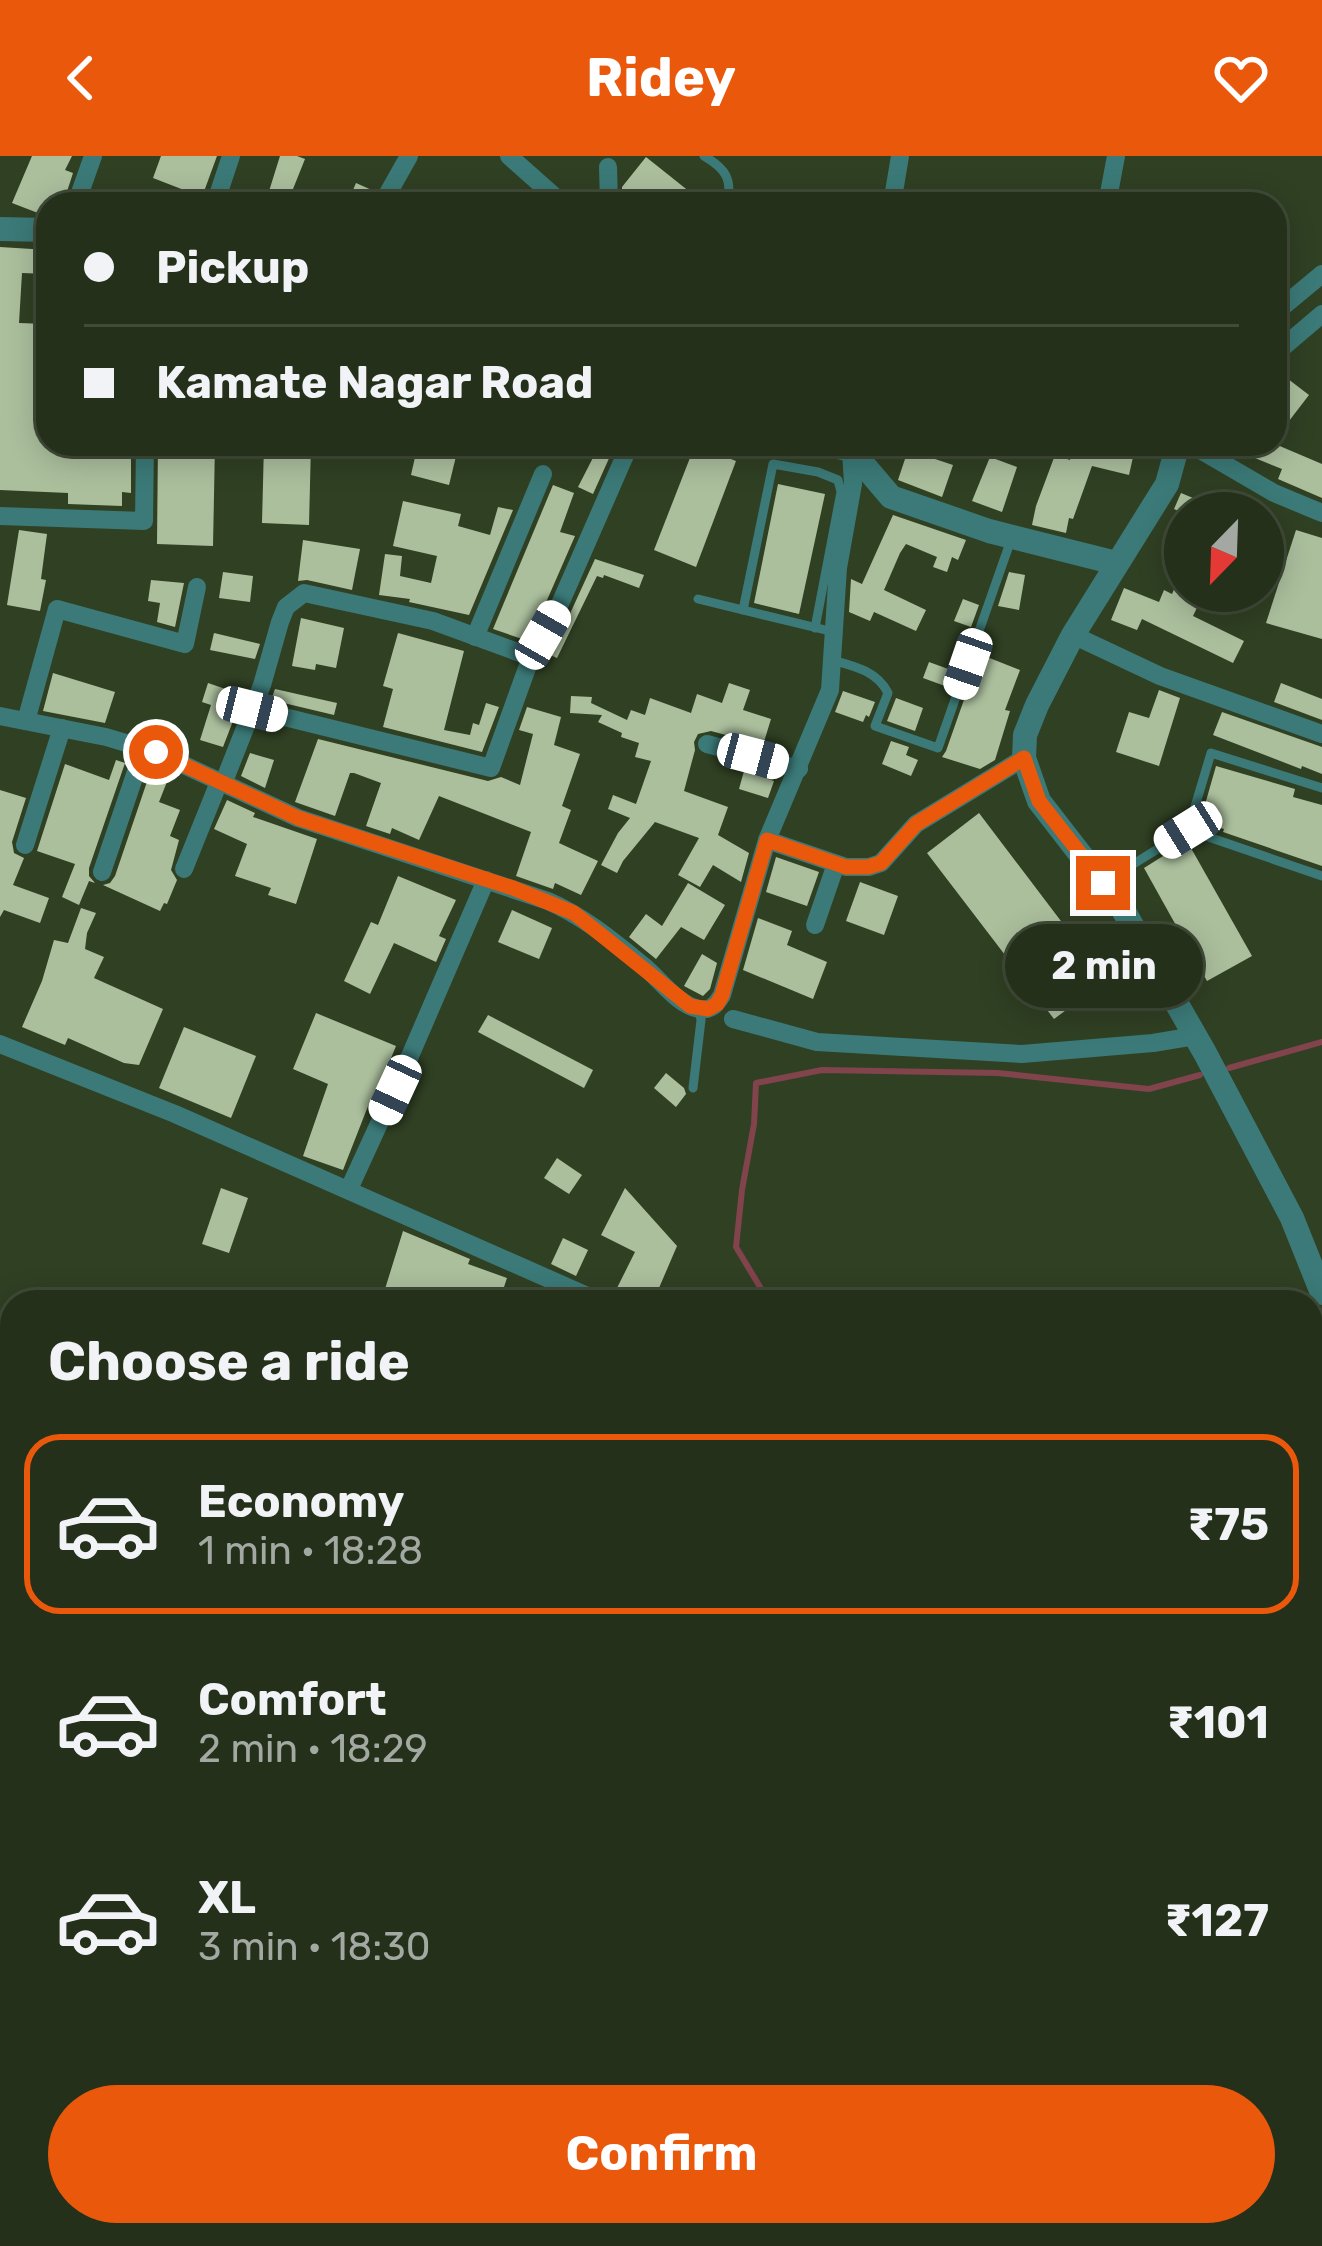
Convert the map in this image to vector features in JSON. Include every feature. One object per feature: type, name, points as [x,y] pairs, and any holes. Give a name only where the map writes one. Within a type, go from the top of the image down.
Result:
[{"type":"street","points":[[80,192],[93,156]]},
{"type":"street","points":[[219,192],[231,156]]},
{"type":"street","points":[[389,192],[409,156]]},
{"type":"street","points":[[509,156],[550,192]]},
{"type":"street","points":[[894,192],[900,156]]},
{"type":"street","points":[[1109,192],[1116,156]]},
{"type":"street","points":[[607,162],[608,192]]},
{"type":"street","points":[[0,229],[36,230]]},
{"type":"street","points":[[1287,302],[1322,274]]},
{"type":"street","points":[[1287,344],[1322,314]]},
{"type":"street","points":[[0,516],[144,521],[145,456]]},
{"type":"street","points":[[252,709],[491,767],[531,657],[556,613],[626,456]]},
{"type":"street","points":[[0,716],[144,748],[298,818],[548,901],[574,913],[681,1000],[708,1009],[722,995],[767,840],[830,690],[832,659],[825,630],[853,484],[851,456]]},
{"type":"street","points":[[858,456],[891,497],[1012,537],[1116,563]]},
{"type":"street","points":[[1175,456],[1167,484],[1073,635],[1037,705],[1025,735],[1024,758],[1039,801],[1122,908],[1195,1036],[1292,1218],[1321,1290]]},
{"type":"street","points":[[1211,456],[1274,493],[1322,513]]},
{"type":"street","points":[[475,637],[543,474]]},
{"type":"street","points":[[26,721],[57,609],[184,644],[197,587]]},
{"type":"street","points":[[184,869],[252,709],[286,608],[304,593],[433,621],[531,657]]},
{"type":"street","points":[[1073,635],[1160,676],[1322,734]]},
{"type":"street","points":[[25,845],[62,728]]},
{"type":"street","points":[[707,744],[799,769]]},
{"type":"street","points":[[103,872],[144,748]]},
{"type":"street","points":[[767,840],[836,864],[856,868],[881,863],[916,824],[1024,758]]},
{"type":"street","points":[[815,925],[836,864]]},
{"type":"street","points":[[349,1189],[486,880]]},
{"type":"street","points":[[733,1019],[817,1042],[1022,1054],[1195,1036]]},
{"type":"street","points":[[0,1044],[175,1114],[574,1290]]},
{"type":"lane","points":[[704,156],[723,167],[728,192]]},
{"type":"lane","points":[[698,599],[743,610],[825,630],[841,492],[838,480],[773,464],[743,610]]},
{"type":"lane","points":[[832,659],[863,669],[884,685],[888,693],[875,726],[938,748],[1012,537]]},
{"type":"lane","points":[[1103,883],[1188,830],[1211,754],[1322,788]]},
{"type":"lane","points":[[1188,830],[1322,876]]},
{"type":"lane","points":[[693,1088],[699,1009]]},
{"type":"building","points":[[32,156],[72,156],[65,170],[73,173],[67,192],[36,192],[36,212],[12,203]]},
{"type":"building","points":[[161,156],[217,156],[204,192],[189,192],[153,178]]},
{"type":"building","points":[[280,156],[305,159],[292,192],[269,192]]},
{"type":"building","points":[[646,157],[690,192],[622,192]]},
{"type":"building","points":[[356,183],[374,191],[374,192],[352,192]]},
{"type":"building","points":[[0,247],[36,249],[36,274],[22,273],[19,323],[36,324],[36,456],[131,456],[131,493],[122,492],[122,506],[68,504],[68,493],[0,490]]},
{"type":"building","points":[[1287,378],[1309,395],[1287,419]]},
{"type":"building","points":[[1287,449],[1322,464],[1322,498],[1278,479],[1282,469],[1250,456],[1287,456]]},
{"type":"building","points":[[158,456],[215,456],[213,546],[157,544]]},
{"type":"building","points":[[264,456],[311,456],[309,525],[262,523]]},
{"type":"building","points":[[415,456],[456,456],[449,485],[411,475]]},
{"type":"building","points":[[594,456],[610,456],[593,494],[578,487]]},
{"type":"building","points":[[691,456],[736,461],[696,567],[654,550]]},
{"type":"building","points":[[906,456],[926,456],[953,465],[942,497],[898,480]]},
{"type":"building","points":[[1055,456],[1070,460],[1071,456],[1133,456],[1129,475],[1092,466],[1066,533],[1032,525]]},
{"type":"building","points":[[990,457],[1017,467],[1002,512],[972,501]]},
{"type":"building","points":[[778,484],[825,494],[799,614],[754,603]]},
{"type":"building","points":[[553,485],[574,493],[560,532],[575,536],[525,640],[493,629]]},
{"type":"building","points":[[403,501],[461,514],[458,526],[490,535],[498,507],[513,510],[469,615],[379,595],[385,554],[402,556],[400,576],[431,583],[437,556],[393,546]]},
{"type":"building","points":[[893,515],[966,540],[947,572],[933,567],[937,557],[906,544],[900,553],[884,590],[926,610],[916,631],[874,612],[870,621],[849,612],[851,579],[862,584]]},
{"type":"building","points":[[19,530],[47,534],[40,611],[7,605]]},
{"type":"building","points":[[1296,530],[1322,538],[1322,639],[1266,623],[1270,612],[1284,612],[1284,567]]},
{"type":"building","points":[[303,540],[360,549],[352,590],[298,581]]},
{"type":"building","points":[[595,559],[644,575],[639,588],[597,576],[557,658],[548,654]]},
{"type":"building","points":[[223,572],[253,576],[250,602],[219,598]]},
{"type":"building","points":[[1009,572],[1025,575],[1019,610],[998,606]]},
{"type":"building","points":[[151,580],[184,583],[175,627],[157,622],[160,603],[148,601]]},
{"type":"building","points":[[1124,588],[1159,602],[1164,590],[1164,612],[1195,612],[1193,616],[1244,641],[1233,663],[1142,619],[1137,630],[1111,620]]},
{"type":"building","points":[[963,599],[979,605],[971,627],[954,621]]},
{"type":"building","points":[[301,618],[344,628],[336,668],[292,666]]},
{"type":"building","points":[[214,633],[260,644],[255,659],[210,650]]},
{"type":"building","points":[[398,633],[464,651],[444,730],[470,735],[486,703],[499,707],[482,752],[383,727],[393,689],[383,686]]},
{"type":"building","points":[[987,657],[1020,670],[1005,710],[1010,711],[995,760],[980,769],[942,757],[966,694],[972,697]]},
{"type":"building","points":[[929,662],[951,670],[945,686],[923,678]]},
{"type":"building","points":[[53,673],[115,692],[105,723],[43,711]]},
{"type":"building","points":[[208,683],[243,695],[223,747],[200,740],[211,705],[202,702]]},
{"type":"building","points":[[729,683],[750,690],[743,710],[771,719],[763,745],[711,731],[698,734],[684,791],[728,807],[718,835],[749,853],[741,882],[713,865],[700,887],[678,875],[699,838],[655,822],[617,873],[601,865],[630,818],[608,809],[613,795],[636,804],[651,761],[635,757],[639,743],[598,722],[602,715],[570,713],[571,696],[592,697],[591,703],[627,720],[631,710],[645,715],[650,698],[691,713],[697,694],[722,703]]},
{"type":"building","points":[[1281,683],[1322,699],[1322,720],[1274,702]]},
{"type":"building","points":[[275,689],[337,703],[334,715],[271,700]]},
{"type":"building","points":[[1159,690],[1180,698],[1159,766],[1116,752],[1129,712],[1149,718]]},
{"type":"building","points":[[843,691],[875,702],[863,722],[835,712]]},
{"type":"building","points":[[896,698],[923,708],[915,731],[887,721]]},
{"type":"building","points":[[527,707],[561,717],[554,745],[580,754],[562,806],[571,810],[559,843],[598,861],[581,895],[555,883],[553,889],[516,876],[531,832],[439,796],[419,840],[392,828],[390,834],[366,826],[381,783],[354,773],[350,773],[335,816],[295,802],[318,739],[520,785],[533,734],[519,730]]},
{"type":"building","points":[[1222,712],[1322,747],[1322,774],[1213,735]]},
{"type":"building","points":[[891,741],[909,747],[906,755],[918,760],[911,776],[882,764]]},
{"type":"building","points":[[250,753],[274,760],[265,788],[241,776]]},
{"type":"building","points":[[116,760],[125,763],[89,868],[95,883],[89,881],[79,905],[62,897],[75,864],[37,851],[65,764],[109,780]]},
{"type":"building","points":[[1216,766],[1295,789],[1293,797],[1322,805],[1322,866],[1200,822]]},
{"type":"building","points":[[152,767],[170,774],[159,802],[180,810],[170,836],[179,840],[171,870],[177,880],[160,911],[103,885],[115,876]]},
{"type":"building","points":[[744,771],[774,781],[768,798],[739,789]]},
{"type":"building","points":[[0,790],[26,798],[12,842],[14,853],[24,858],[13,885],[49,898],[40,923],[4,910],[0,917]]},
{"type":"building","points":[[227,800],[255,813],[253,817],[317,839],[296,904],[268,895],[271,888],[235,876],[247,844],[214,829]]},
{"type":"building","points":[[979,813],[1095,966],[1063,990],[1073,1005],[1054,1019],[927,853]]},
{"type":"building","points":[[1187,841],[1252,956],[1207,981],[1144,868]]},
{"type":"building","points":[[776,857],[819,872],[807,906],[766,892]]},
{"type":"building","points":[[398,876],[456,900],[439,936],[446,939],[436,962],[394,943],[370,994],[344,981],[371,922],[378,925]]},
{"type":"building","points":[[860,882],[898,896],[884,935],[846,921]]},
{"type":"building","points":[[688,883],[725,905],[704,940],[681,927],[656,959],[629,937],[646,914],[662,926]]},
{"type":"building","points":[[81,908],[96,913],[85,949],[104,957],[94,978],[163,1009],[139,1065],[68,1038],[65,1045],[22,1027],[54,940],[68,943]]},
{"type":"building","points":[[512,910],[552,928],[539,959],[498,942]]},
{"type":"building","points":[[758,918],[792,931],[787,945],[827,962],[813,999],[743,970]]},
{"type":"building","points":[[702,954],[717,963],[710,989],[703,996],[684,986]]},
{"type":"building","points":[[316,1013],[396,1046],[343,1170],[303,1156],[328,1084],[293,1069]]},
{"type":"building","points":[[488,1015],[593,1070],[584,1088],[478,1032]]},
{"type":"building","points":[[184,1027],[256,1056],[231,1118],[159,1088]]},
{"type":"building","points":[[666,1073],[686,1094],[676,1107],[654,1088]]},
{"type":"building","points":[[557,1158],[582,1175],[569,1194],[544,1178]]},
{"type":"building","points":[[221,1188],[248,1198],[229,1253],[202,1244]]},
{"type":"building","points":[[625,1188],[677,1246],[658,1290],[616,1290],[635,1252],[601,1235]]},
{"type":"building","points":[[403,1231],[507,1278],[503,1290],[385,1290]]},
{"type":"building","points":[[563,1238],[588,1250],[576,1276],[551,1264]]},
{"type":"waterway","points":[[1229,1068],[1322,1042]]},
{"type":"waterway","points":[[762,1290],[736,1247],[756,1083],[822,1070],[998,1073],[1149,1089],[1200,1075]]},
{"type":"route","points":[[156,752],[298,818],[513,888],[574,913],[681,1000],[699,1009],[717,1004],[722,995],[767,840],[846,867],[881,863],[916,824],[1024,758],[1039,801],[1103,883]]}]
